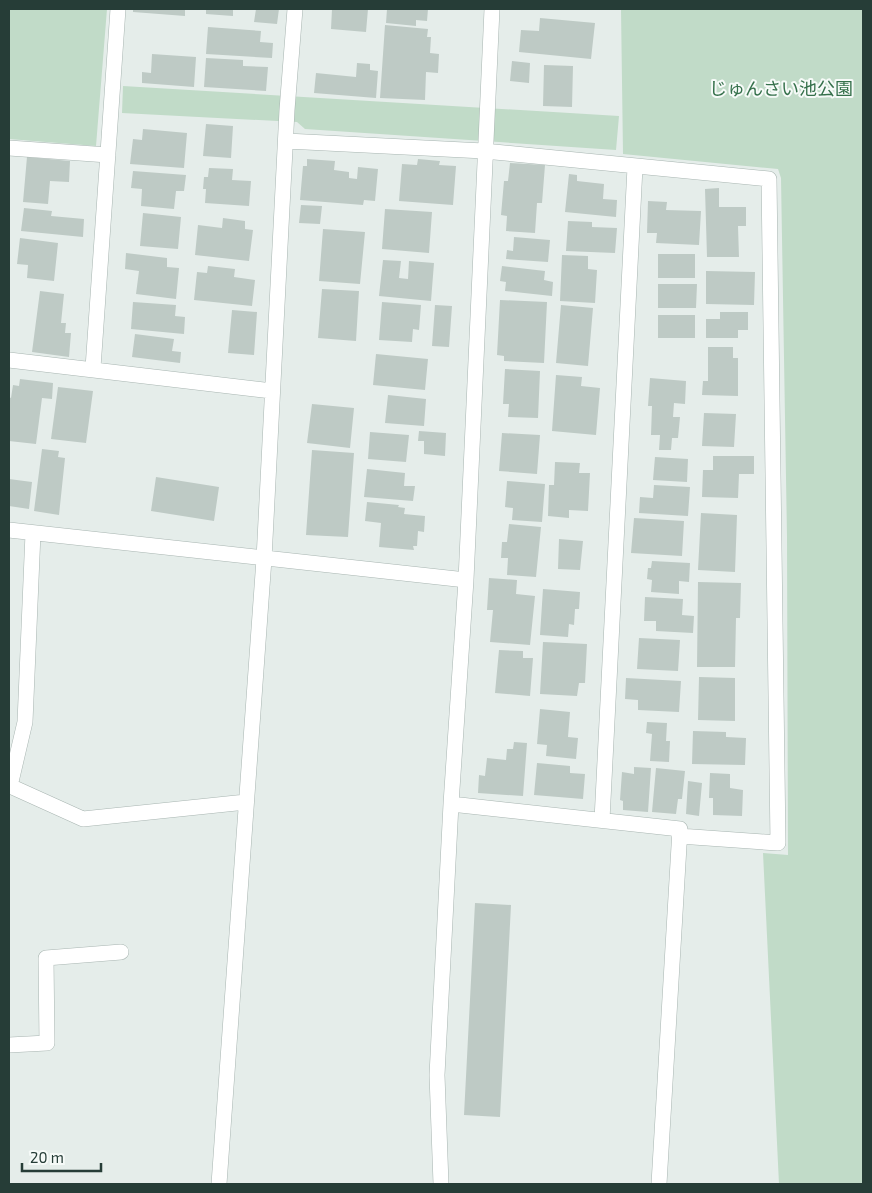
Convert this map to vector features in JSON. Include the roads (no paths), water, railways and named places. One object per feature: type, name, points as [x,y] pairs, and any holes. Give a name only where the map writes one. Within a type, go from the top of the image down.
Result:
[{"type":"street","points":[[93,368],[118,9]]},
{"type":"street","points":[[218,1184],[264,558],[286,141],[295,9]]},
{"type":"street","points":[[441,1184],[437,1075],[451,804],[466,580],[484,151],[492,9]]},
{"type":"street","points":[[286,141],[484,151],[769,179],[778,843],[679,836]]},
{"type":"street","points":[[9,148],[108,155]]},
{"type":"street","points":[[602,820],[635,167]]},
{"type":"street","points":[[9,360],[93,368],[272,391]]},
{"type":"street","points":[[9,530],[466,580]]},
{"type":"street","points":[[33,533],[25,722],[9,785],[83,819],[246,802]]},
{"type":"street","points":[[451,804],[680,829],[659,1184]]},
{"type":"street","points":[[9,1045],[47,1043],[46,958],[121,952]]},
{"type":"park label","name":"じゅんさい池公園","points":[[781,89]]}]
